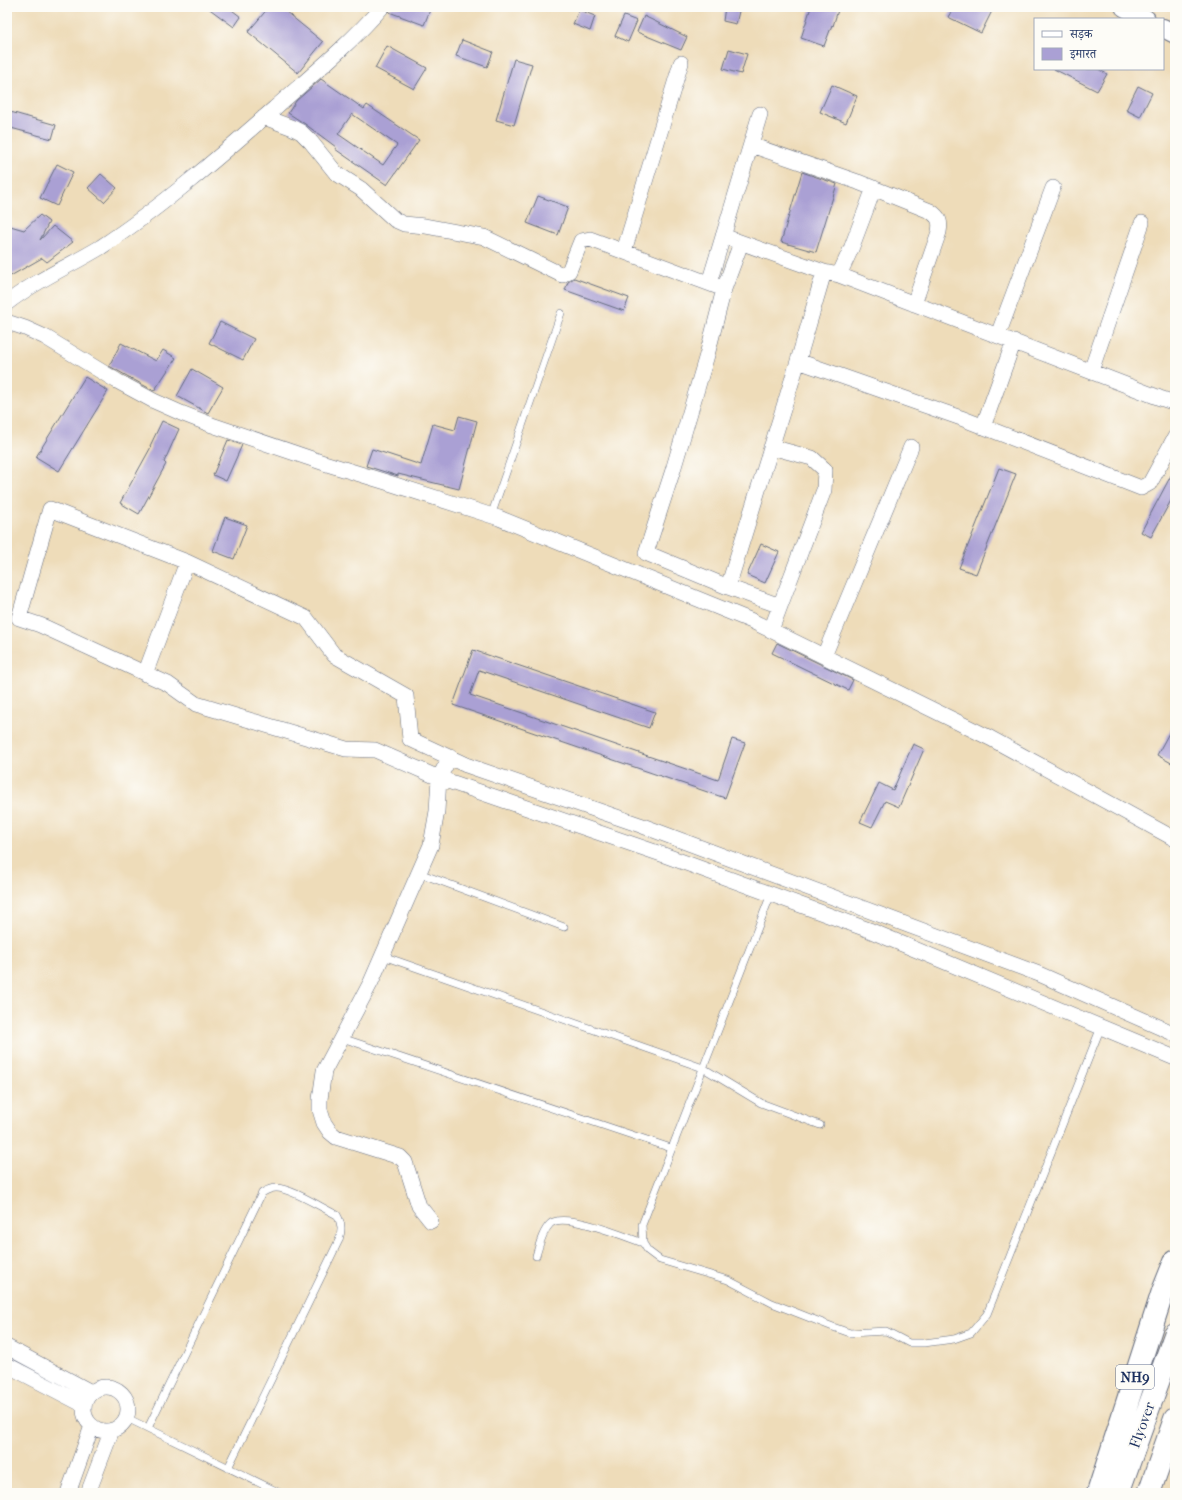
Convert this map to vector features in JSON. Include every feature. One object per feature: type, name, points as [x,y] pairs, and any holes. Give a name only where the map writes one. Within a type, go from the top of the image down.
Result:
[{"type":"highway","name":"NH9","points":[[1098,1493],[1163,1291],[1175,1261]]},
{"type":"highway","name":"Flyover","points":[[1118,1493],[1175,1335]]},
{"type":"highway","points":[[1149,1493],[1175,1419]]},
{"type":"street","points":[[7,303],[100,247],[186,184],[322,66],[369,22],[382,7]]},
{"type":"street","points":[[1124,7],[1144,18]]},
{"type":"street","points":[[1164,28],[1175,34]]},
{"type":"street","points":[[624,251],[681,63]]},
{"type":"street","points":[[709,283],[760,114]]},
{"type":"street","points":[[264,117],[301,132],[336,173],[361,189],[399,222],[484,237],[562,275],[569,272],[579,244],[590,239],[724,289]]},
{"type":"street","points":[[751,145],[874,188],[930,210],[938,216],[940,223],[939,232],[914,304]]},
{"type":"street","points":[[839,276],[874,188]]},
{"type":"street","points":[[998,335],[1053,188]]},
{"type":"street","points":[[1091,371],[1142,223]]},
{"type":"street","points":[[723,236],[839,276],[1014,341],[1160,398],[1169,401],[1175,400]]},
{"type":"street","points":[[741,243],[724,289],[707,355],[673,470],[646,553],[728,587],[780,606]]},
{"type":"street","points":[[728,587],[824,272]]},
{"type":"street","points":[[7,322],[45,337],[117,381],[180,413],[303,456],[491,516],[745,618],[990,738],[1175,839]]},
{"type":"street","points":[[983,427],[1014,341]]},
{"type":"street","points":[[798,361],[983,427],[1141,488],[1145,487],[1150,482],[1175,437]]},
{"type":"street","points":[[771,447],[812,458],[825,470],[824,490],[771,630]]},
{"type":"street","points":[[824,656],[910,447]]},
{"type":"street","points":[[1175,1034],[1016,966],[640,825],[466,765],[410,740],[406,696],[334,655],[306,618],[187,562],[50,509],[19,618],[40,625],[168,684],[196,704],[346,750],[375,750],[439,778],[664,855],[869,930],[1175,1058]]},
{"type":"street","points":[[145,674],[187,562]]},
{"type":"street","points":[[431,1221],[419,1206],[405,1162],[400,1157],[336,1137],[330,1132],[324,1123],[320,1110],[320,1099],[324,1071],[371,982],[431,845],[437,811],[439,778],[450,757]]},
{"type":"street","points":[[1085,1020],[1095,999]]},
{"type":"street","points":[[7,1347],[88,1398]]},
{"type":"street","points":[[7,1365],[88,1398]]},
{"type":"street","points":[[100,1387],[110,1387],[119,1391],[126,1398],[128,1403],[129,1408],[127,1418],[121,1426],[112,1430],[102,1431],[92,1426],[86,1420],[84,1413],[88,1398],[100,1387]]},
{"type":"street","points":[[68,1493],[92,1426]]},
{"type":"street","points":[[88,1493],[112,1430]]},
{"type":"lane","points":[[491,516],[561,313]]},
{"type":"lane","points":[[419,873],[564,927]]},
{"type":"lane","points":[[771,894],[642,1225],[643,1242],[648,1251],[660,1260],[728,1280],[772,1303],[850,1333],[886,1331],[909,1342],[924,1343],[954,1339],[971,1333],[987,1314],[1101,1027]]},
{"type":"lane","points":[[382,956],[703,1068],[761,1103],[820,1125]]},
{"type":"lane","points":[[342,1038],[671,1148]]},
{"type":"lane","points":[[148,1428],[262,1193],[269,1189],[278,1187],[287,1190],[337,1215],[341,1222],[342,1231],[228,1468]]},
{"type":"lane","points":[[536,1256],[550,1224],[556,1221],[566,1220],[586,1223],[643,1242]]},
{"type":"lane","points":[[127,1418],[280,1493]]},
{"type":"building","points":[[207,7],[228,7],[241,17],[234,27]]},
{"type":"building","points":[[269,7],[280,7],[323,42],[298,73],[248,32]]},
{"type":"building","points":[[391,7],[422,7],[430,10],[424,25],[389,12]]},
{"type":"building","points":[[725,7],[740,7],[736,24],[723,21]]},
{"type":"building","points":[[811,7],[839,7],[833,26],[832,25],[824,46],[801,38]]},
{"type":"building","points":[[954,7],[994,7],[981,33],[948,17]]},
{"type":"building","points":[[579,10],[595,16],[590,31],[573,24]]},
{"type":"building","points":[[624,16],[637,21],[628,42],[615,36]]},
{"type":"building","points":[[644,16],[687,37],[681,50],[637,32]]},
{"type":"building","points":[[462,40],[493,52],[487,67],[456,56]]},
{"type":"building","points":[[387,46],[427,68],[414,89],[375,68]]},
{"type":"building","points":[[729,49],[747,54],[741,74],[723,69]]},
{"type":"building","points":[[514,59],[532,64],[514,125],[496,120]]},
{"type":"building","points":[[1056,70],[1100,70],[1107,74],[1097,91]]},
{"type":"building","points":[[321,79],[364,109],[367,105],[419,140],[387,185],[335,149],[336,147],[288,113],[296,101]],"holes":[[[352,114],[397,145],[383,165],[338,134]]]},
{"type":"building","points":[[832,85],[857,96],[846,123],[820,112]]},
{"type":"building","points":[[1138,86],[1152,93],[1140,117],[1126,110]]},
{"type":"building","points":[[7,111],[56,125],[52,139],[7,127]]},
{"type":"building","points":[[57,164],[73,172],[57,206],[40,198]]},
{"type":"building","points":[[802,172],[837,184],[816,252],[781,242]]},
{"type":"building","points":[[101,174],[117,188],[104,202],[88,188]]},
{"type":"building","points":[[538,196],[568,207],[558,235],[527,223]]},
{"type":"building","points":[[40,215],[49,222],[40,240],[53,226],[73,242],[47,262],[42,258],[7,278],[7,225],[24,230]]},
{"type":"building","points":[[574,278],[629,298],[624,311],[565,290],[568,282]]},
{"type":"building","points":[[220,322],[254,339],[243,360],[209,343]]},
{"type":"building","points":[[121,343],[156,361],[163,350],[176,358],[154,391],[109,366]]},
{"type":"building","points":[[192,369],[223,387],[208,413],[177,396]]},
{"type":"building","points":[[85,377],[108,391],[59,471],[36,457]]},
{"type":"building","points":[[459,416],[477,421],[459,489],[398,474],[398,476],[366,466],[372,449],[421,465],[433,424],[455,430]]},
{"type":"building","points":[[162,421],[179,429],[164,462],[166,464],[139,514],[120,503],[151,447],[150,446]]},
{"type":"building","points":[[228,440],[242,445],[226,481],[213,475]]},
{"type":"building","points":[[999,468],[1016,474],[976,574],[959,568]]},
{"type":"building","points":[[1175,468],[1175,493],[1151,537],[1141,532]]},
{"type":"building","points":[[225,517],[247,525],[234,559],[213,551]]},
{"type":"building","points":[[761,544],[779,552],[765,583],[747,575]]},
{"type":"building","points":[[777,643],[853,680],[848,690],[772,653]]},
{"type":"building","points":[[473,650],[655,712],[649,728],[479,670],[470,695],[718,780],[732,739],[745,743],[725,798],[453,705]]},
{"type":"building","points":[[1175,722],[1175,765],[1157,755]]},
{"type":"building","points":[[913,744],[924,749],[899,807],[885,801],[872,827],[860,822],[879,783],[893,790]]}]
